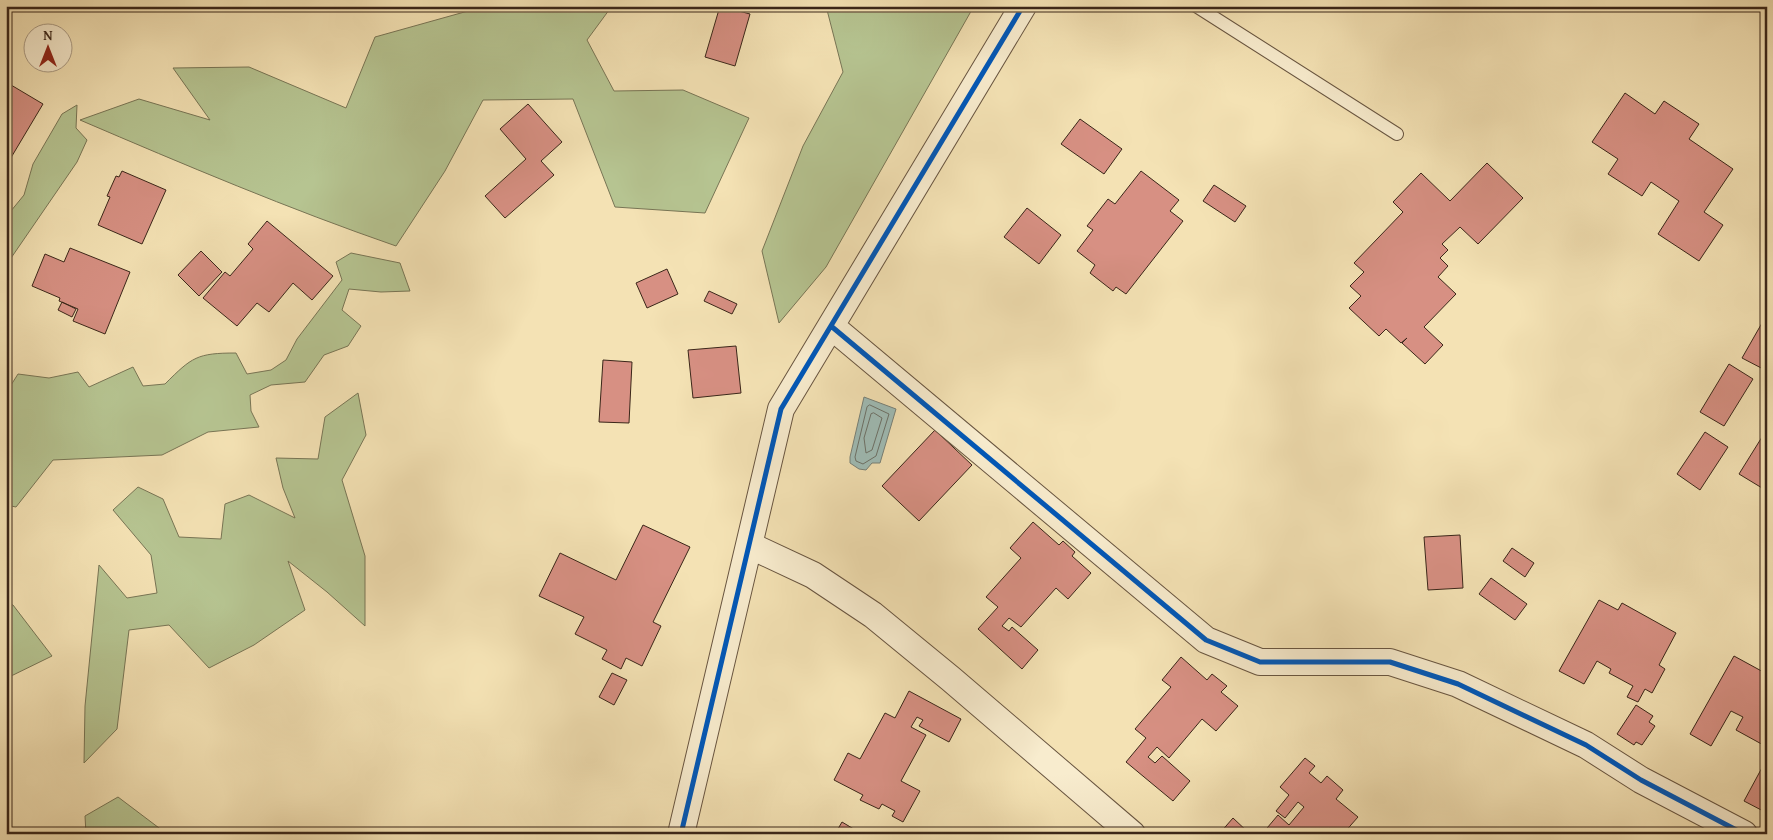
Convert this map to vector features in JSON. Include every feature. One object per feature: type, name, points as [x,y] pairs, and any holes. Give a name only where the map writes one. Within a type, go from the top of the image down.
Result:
[{"type":"street","points":[[681,834],[781,409],[1023,6]]},
{"type":"street","points":[[831,326],[1206,640],[1260,662],[1390,662],[1458,684],[1586,745],[1641,780],[1744,834]]},
{"type":"street","points":[[749,545],[814,575],[872,615],[951,679],[1132,834]]},
{"type":"lane","points":[[1196,6],[1397,134]]},
{"type":"green space","points":[[472,6],[612,6],[587,40],[614,91],[683,90],[749,118],[705,213],[615,207],[573,99],[483,100],[445,171],[396,246],[277,202],[80,120],[139,99],[210,120],[173,68],[249,67],[346,108],[375,37],[468,11]]},
{"type":"green space","points":[[826,6],[974,6],[826,267],[779,323],[762,251],[803,146],[843,72]]},
{"type":"green space","points":[[77,105],[76,128],[87,140],[77,162],[9,261],[6,282],[6,217],[24,195],[33,164],[62,114]]},
{"type":"green space","points":[[351,253],[400,263],[410,291],[381,292],[349,289],[342,310],[361,326],[348,346],[324,355],[305,382],[271,385],[250,395],[251,411],[259,427],[208,432],[162,455],[53,460],[16,507],[6,505],[6,393],[18,374],[49,378],[78,372],[89,387],[133,367],[143,386],[165,384],[196,358],[212,354],[236,353],[247,374],[271,370],[286,360],[297,339],[342,280],[336,262]]},
{"type":"green space","points":[[358,393],[366,435],[342,480],[365,556],[365,626],[288,561],[305,610],[254,645],[209,668],[169,625],[129,630],[117,729],[84,763],[85,706],[99,565],[127,598],[157,593],[151,555],[113,510],[138,487],[163,499],[179,537],[221,539],[225,504],[249,495],[295,518],[283,488],[276,458],[318,459],[325,417]]},
{"type":"green space","points":[[6,602],[13,605],[52,656],[7,678]]},
{"type":"green space","points":[[118,797],[167,834],[86,834],[85,816]]},
{"type":"water","points":[[864,397],[896,409],[880,463],[872,463],[866,470],[859,469],[850,463]]},
{"type":"building","points":[[720,6],[750,14],[735,66],[705,57]]},
{"type":"building","points":[[6,82],[43,104],[6,166]]},
{"type":"building","points":[[1625,93],[1655,114],[1664,101],[1699,124],[1689,139],[1733,169],[1704,212],[1723,225],[1699,261],[1658,234],[1679,201],[1651,182],[1642,196],[1608,174],[1618,159],[1592,142]]},
{"type":"building","points":[[528,104],[562,142],[541,161],[554,175],[505,218],[485,196],[526,159],[500,129]]},
{"type":"building","points":[[1080,119],[1122,149],[1104,174],[1061,144]]},
{"type":"building","points":[[1487,163],[1523,198],[1478,244],[1460,227],[1442,244],[1448,250],[1440,258],[1448,266],[1438,277],[1456,294],[1424,327],[1443,345],[1425,364],[1402,343],[1407,338],[1401,343],[1386,329],[1379,336],[1349,308],[1361,296],[1350,286],[1364,272],[1354,263],[1403,212],[1393,202],[1421,173],[1450,201]]},
{"type":"building","points":[[122,171],[166,190],[142,244],[98,225],[110,197],[107,196],[116,176],[119,177]]},
{"type":"building","points":[[1141,171],[1179,200],[1170,211],[1183,221],[1126,294],[1116,287],[1113,291],[1090,273],[1095,265],[1077,251],[1093,230],[1087,226],[1108,199],[1115,204]]},
{"type":"building","points":[[1214,185],[1246,206],[1235,222],[1203,201]]},
{"type":"building","points":[[1027,208],[1061,235],[1039,264],[1004,237]]},
{"type":"building","points":[[267,221],[333,276],[312,300],[293,283],[269,312],[257,303],[237,326],[203,298],[225,272],[230,276],[253,249],[248,244]]},
{"type":"building","points":[[70,248],[130,272],[105,334],[73,321],[78,309],[59,301],[60,298],[32,286],[45,254],[64,262]]},
{"type":"building","points":[[201,251],[222,272],[199,296],[178,275]]},
{"type":"building","points":[[667,269],[678,294],[647,308],[636,283]]},
{"type":"building","points":[[709,291],[737,304],[732,314],[704,301]]},
{"type":"building","points":[[62,302],[76,309],[72,317],[58,310]]},
{"type":"building","points":[[1767,316],[1767,371],[1742,358]]},
{"type":"building","points":[[736,346],[741,393],[693,398],[688,350]]},
{"type":"building","points":[[603,360],[632,362],[629,423],[599,422]]},
{"type":"building","points":[[1729,364],[1753,379],[1724,426],[1700,412]]},
{"type":"building","points":[[1767,429],[1767,491],[1739,474]]},
{"type":"building","points":[[935,430],[972,465],[919,521],[882,486]]},
{"type":"building","points":[[1705,432],[1728,447],[1700,490],[1677,474]]},
{"type":"building","points":[[1033,522],[1059,545],[1063,541],[1075,552],[1072,556],[1091,573],[1068,599],[1056,588],[1021,627],[1009,618],[1002,626],[1009,631],[1012,627],[1038,650],[1022,669],[978,629],[998,607],[986,597],[1021,558],[1010,548]]},
{"type":"building","points":[[643,525],[690,547],[653,622],[661,626],[642,666],[626,658],[621,669],[602,659],[607,650],[575,634],[584,617],[539,596],[560,553],[616,580]]},
{"type":"building","points":[[1460,535],[1463,588],[1428,590],[1424,537]]},
{"type":"building","points":[[1512,548],[1534,563],[1525,577],[1503,561]]},
{"type":"building","points":[[1491,578],[1527,604],[1515,620],[1479,594]]},
{"type":"building","points":[[1599,600],[1618,610],[1622,603],[1676,633],[1659,665],[1665,669],[1652,693],[1645,689],[1638,702],[1627,697],[1633,686],[1609,673],[1611,669],[1597,661],[1584,684],[1559,671]]},
{"type":"building","points":[[1734,656],[1767,674],[1767,747],[1736,730],[1743,717],[1731,711],[1711,746],[1690,734]]},
{"type":"building","points":[[1181,657],[1207,680],[1212,674],[1227,686],[1221,692],[1238,706],[1216,731],[1202,719],[1169,758],[1157,747],[1148,757],[1155,763],[1162,756],[1190,781],[1173,801],[1126,762],[1146,738],[1135,729],[1171,687],[1162,680]]},
{"type":"building","points":[[612,673],[627,680],[614,705],[599,697]]},
{"type":"building","points":[[909,691],[961,719],[949,742],[919,726],[923,720],[917,717],[911,727],[926,735],[901,781],[920,791],[903,822],[892,816],[895,811],[882,804],[879,809],[860,800],[863,795],[834,780],[848,753],[860,759],[885,713],[895,718]]},
{"type":"building","points":[[1636,705],[1653,716],[1649,722],[1655,726],[1642,745],[1636,742],[1634,745],[1617,734]]},
{"type":"building","points":[[1305,758],[1315,766],[1309,773],[1321,783],[1327,776],[1343,790],[1336,799],[1358,817],[1343,834],[1336,834],[1329,828],[1325,834],[1262,834],[1278,815],[1289,825],[1304,807],[1298,802],[1285,818],[1276,811],[1289,795],[1280,787]]},
{"type":"building","points":[[1764,764],[1767,766],[1767,813],[1744,801]]},
{"type":"building","points":[[1233,818],[1250,834],[1219,834]]},
{"type":"building","points":[[842,822],[862,834],[835,834]]},
{"type":"cycle path","points":[[681,834],[781,409],[1023,6]]},
{"type":"cycle path","points":[[831,326],[1206,640],[1260,662],[1390,662],[1458,684],[1586,745],[1641,780],[1744,834]]}]
